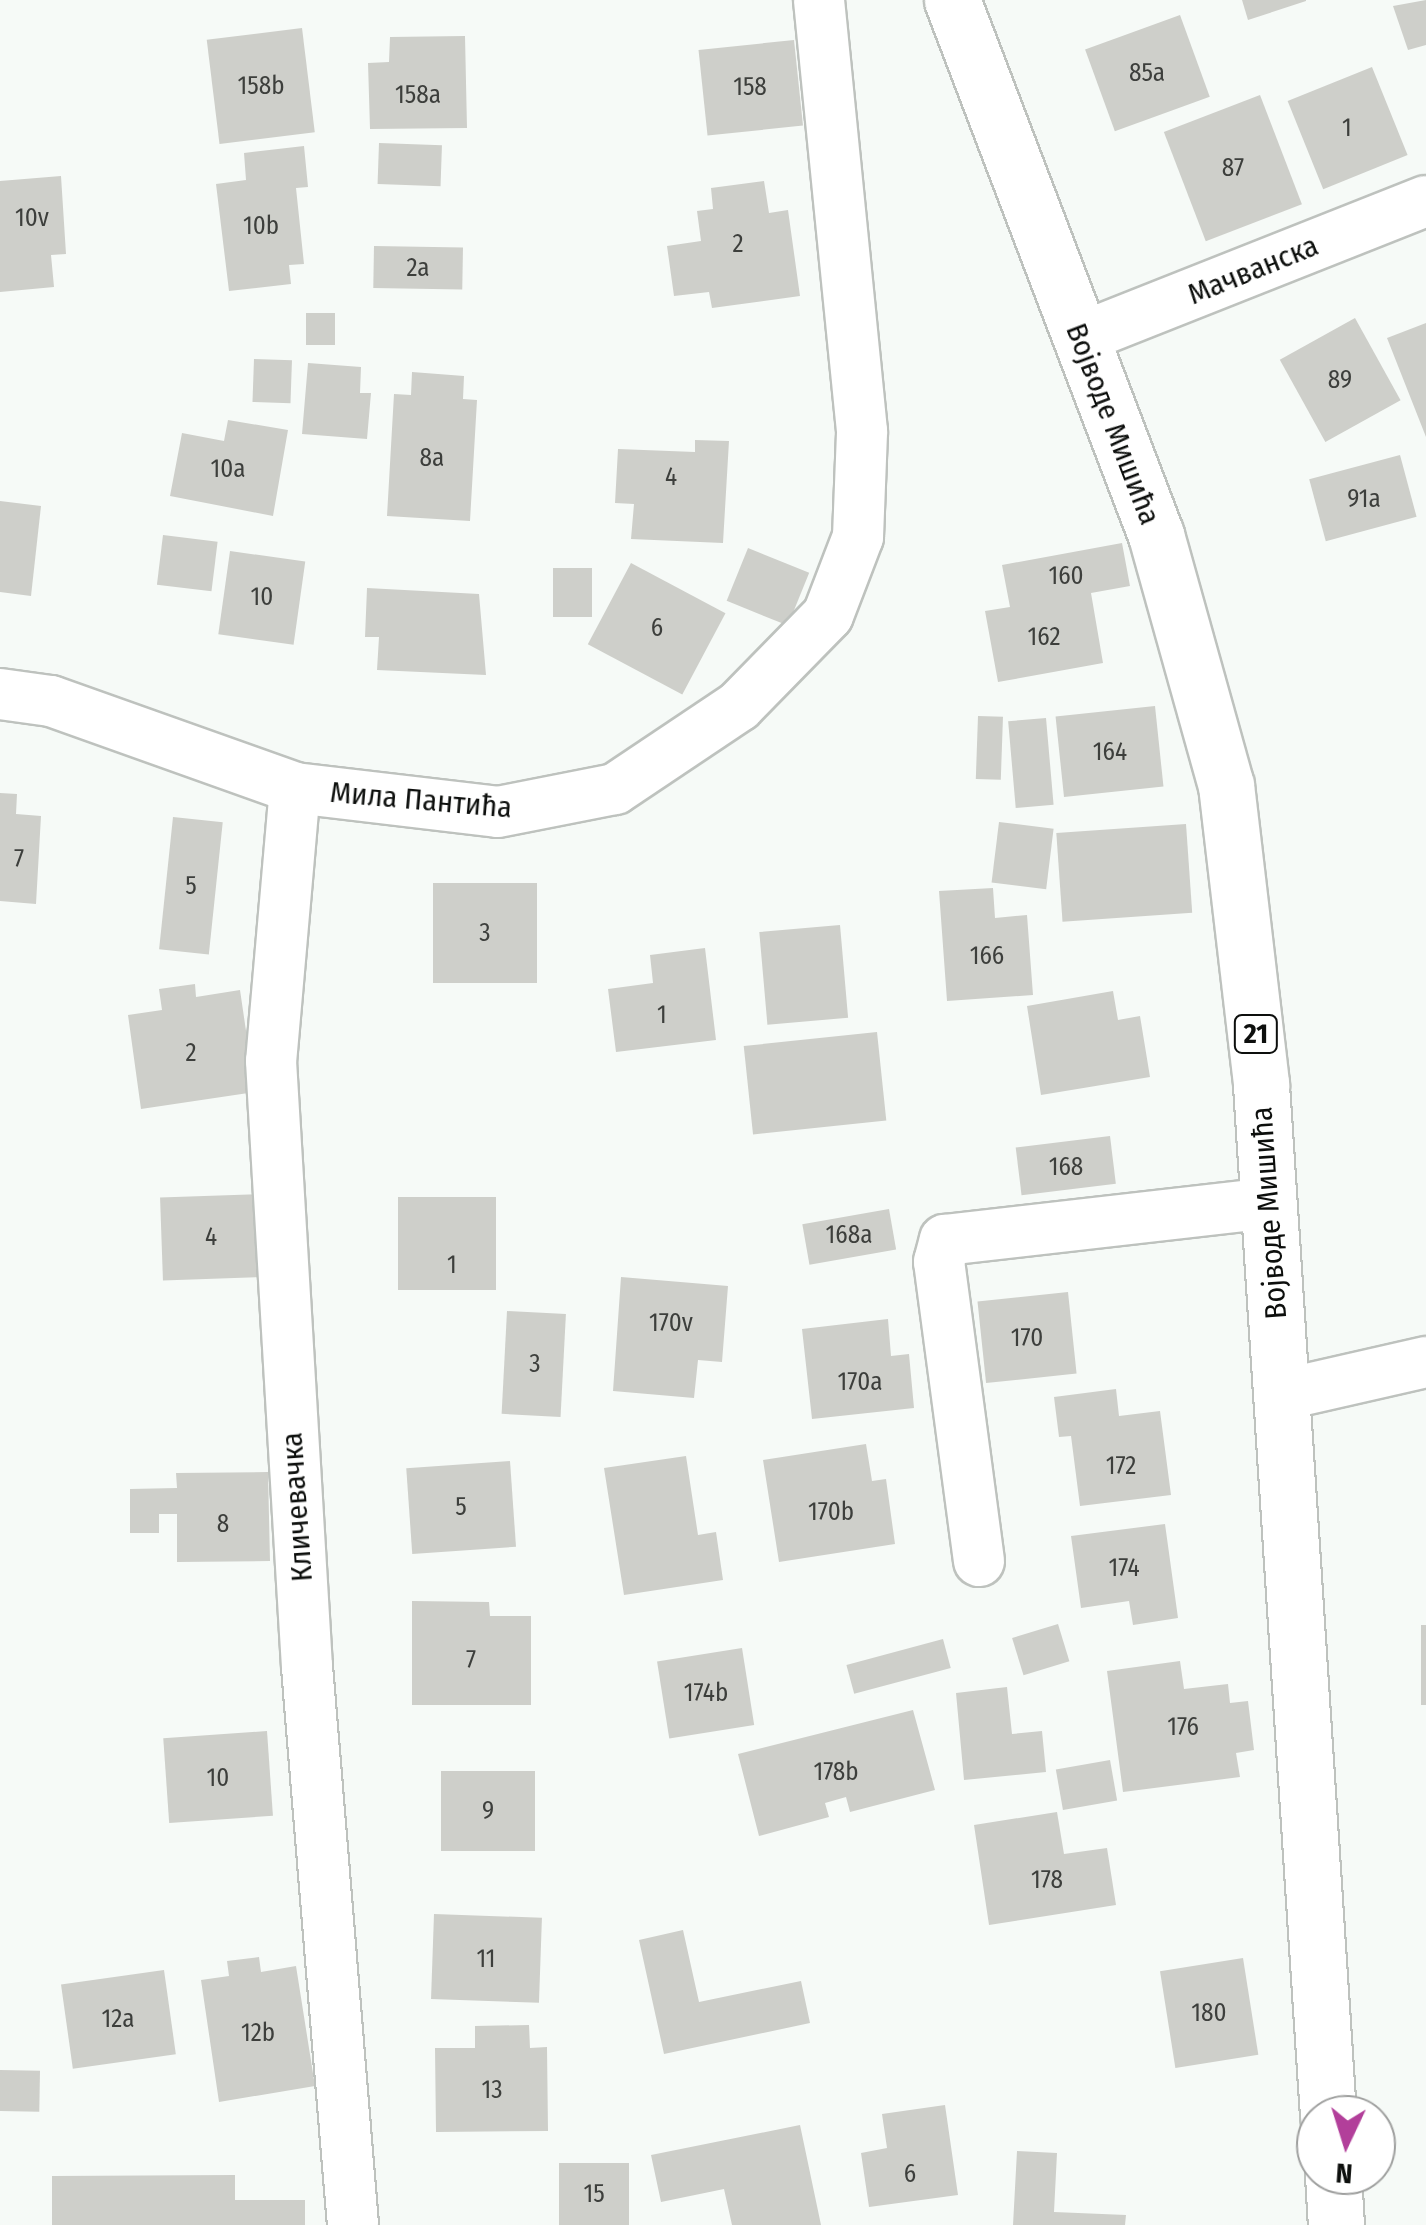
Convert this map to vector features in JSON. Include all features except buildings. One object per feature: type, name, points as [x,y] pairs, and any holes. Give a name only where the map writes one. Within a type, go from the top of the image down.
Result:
[{"type":"main road","name":"Војводе Мишића","points":[[952,0],[1156,535],[1214,722],[1250,970],[1327,2095]]},
{"type":"main road","points":[[1334,2195],[1336,2225]]},
{"type":"street","name":"Мила Пантића","points":[[0,694],[52,700],[295,788],[498,812],[615,788],[739,706],[828,615],[858,537],[862,431],[819,0]]},
{"type":"street","name":"Мачванска","points":[[1080,338],[1426,201]]},
{"type":"street","name":"Кличевачка","points":[[295,788],[274,1004],[274,1135],[354,2225]]},
{"type":"street","points":[[979,1561],[939,1262],[945,1240],[1268,1203]]},
{"type":"street","points":[[1281,1395],[1426,1362]]}]
